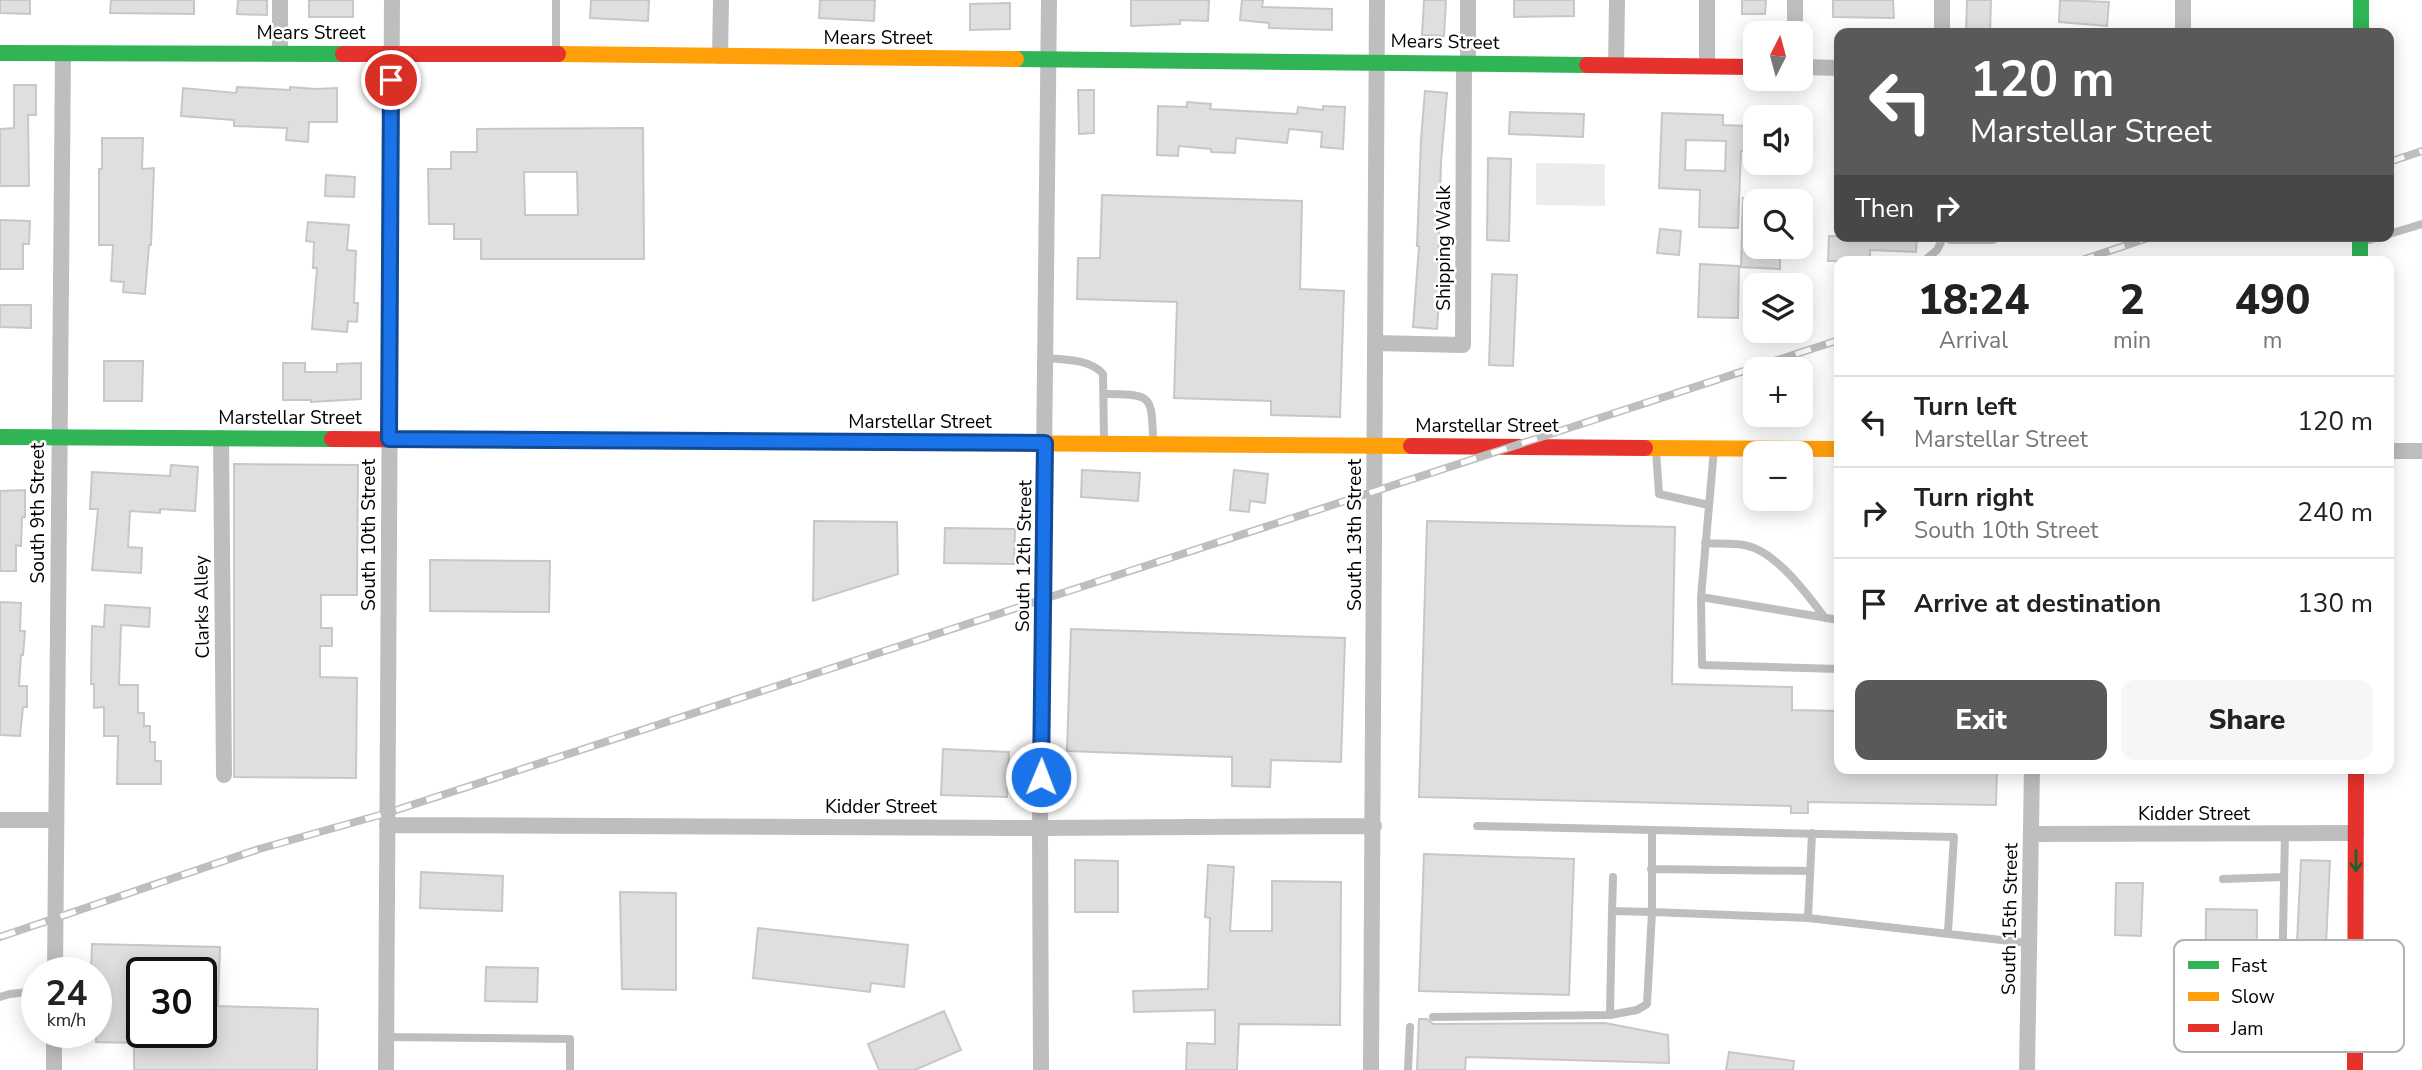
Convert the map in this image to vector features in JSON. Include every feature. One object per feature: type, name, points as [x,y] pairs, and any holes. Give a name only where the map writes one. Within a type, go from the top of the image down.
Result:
[{"type":"street","points":[[280,0],[280,52]]},
{"type":"street","name":"South 10th Street","points":[[386,1070],[392,0]]},
{"type":"street","points":[[720,56],[721,0]]},
{"type":"street","name":"South 12th Street","points":[[1041,1070],[1040,828],[1049,0]]},
{"type":"street","name":"South 13th Street","points":[[1371,1070],[1377,0]]},
{"type":"street","name":"Shipping Walk","points":[[1375,343],[1463,345],[1468,0]]},
{"type":"street","points":[[1616,65],[1617,0]]},
{"type":"street","points":[[1707,0],[1707,66]]},
{"type":"street","points":[[1795,0],[1795,21]]},
{"type":"street","points":[[1942,0],[1942,28]]},
{"type":"street","points":[[2183,0],[2183,28]]},
{"type":"street","points":[[2361,0],[2361,28]]},
{"type":"street","name":"Mears Street","points":[[0,53],[556,54],[1743,67]]},
{"type":"street","name":"South 9th Street","points":[[55,957],[63,53]]},
{"type":"street","points":[[1813,67],[1834,68]]},
{"type":"street","name":"Marstellar Street","points":[[0,436],[1834,449]]},
{"type":"street","name":"Clarks Alley","points":[[221,438],[224,775]]},
{"type":"street","points":[[2394,451],[2422,452]]},
{"type":"street","name":"South 15th Street","points":[[2027,1070],[2032,774]]},
{"type":"street","points":[[2355,940],[2356,774]]},
{"type":"street","points":[[0,820],[56,820]]},
{"type":"street","name":"Kidder Street","points":[[387,825],[1040,828],[1374,826]]},
{"type":"street","name":"Kidder Street","points":[[2032,834],[2356,833]]},
{"type":"street","points":[[54,1048],[54,1070]]},
{"type":"street","points":[[2355,1052],[2355,1070]]},
{"type":"lane","points":[[556,0],[556,54]]},
{"type":"lane","points":[[2394,233],[2422,225]]},
{"type":"lane","points":[[1930,256],[1941,242]]},
{"type":"lane","points":[[1046,358],[1074,361],[1097,368],[1103,374],[1104,443]]},
{"type":"lane","points":[[1104,394],[1138,395],[1146,398],[1152,411],[1153,443]]},
{"type":"lane","points":[[1656,448],[1659,494],[1709,505]]},
{"type":"lane","points":[[1714,449],[1701,597],[1702,665],[1834,669]]},
{"type":"lane","points":[[1705,543],[1746,545],[1765,554],[1803,589],[1825,618]]},
{"type":"lane","points":[[1701,597],[1834,619]]},
{"type":"lane","points":[[1477,826],[1954,837],[1948,932]]},
{"type":"lane","points":[[1433,1017],[1610,1015],[1637,1010],[1647,1004],[1652,912],[1652,830]]},
{"type":"lane","points":[[1808,918],[1812,833]]},
{"type":"lane","points":[[2283,940],[2285,833]]},
{"type":"lane","points":[[1651,869],[1809,871]]},
{"type":"lane","points":[[1610,1015],[1613,877]]},
{"type":"lane","points":[[2222,879],[2284,877]]},
{"type":"lane","points":[[1612,911],[1808,918],[2028,943]]},
{"type":"lane","points":[[0,997],[21,992]]},
{"type":"lane","points":[[1408,1070],[1410,1027]]},
{"type":"lane","points":[[386,1037],[570,1039],[570,1070]]},
{"type":"shaded area","points":[[1536,163],[1605,164],[1605,206],[1536,205]]},
{"type":"building","points":[[0,0],[30,0],[30,14],[0,13]]},
{"type":"building","points":[[111,0],[194,0],[194,14],[110,13]]},
{"type":"building","points":[[238,0],[267,0],[267,15],[237,14]]},
{"type":"building","points":[[309,0],[353,0],[353,17],[309,17]]},
{"type":"building","points":[[591,0],[649,0],[648,21],[590,18]]},
{"type":"building","points":[[820,0],[875,0],[874,21],[819,18]]},
{"type":"building","points":[[1131,0],[1209,0],[1208,21],[1180,20],[1180,24],[1131,26]]},
{"type":"building","points":[[1242,0],[1263,0],[1262,7],[1332,9],[1332,30],[1269,28],[1269,23],[1240,20]]},
{"type":"building","points":[[1424,0],[1446,0],[1444,36],[1422,35]]},
{"type":"building","points":[[1514,0],[1574,0],[1574,16],[1514,17]]},
{"type":"building","points":[[1742,0],[1766,0],[1765,14],[1742,14]]},
{"type":"building","points":[[1833,0],[1893,0],[1894,18],[1833,17]]},
{"type":"building","points":[[1967,0],[1991,0],[1990,28],[1966,28]]},
{"type":"building","points":[[2060,0],[2109,2],[2107,26],[2059,22]]},
{"type":"building","points":[[1010,3],[1010,29],[970,30],[970,4]]},
{"type":"building","points":[[14,85],[36,85],[36,115],[28,115],[29,186],[0,186],[0,129],[14,128]]},
{"type":"building","points":[[237,87],[290,90],[290,87],[337,88],[337,122],[309,122],[308,142],[286,140],[287,128],[234,126],[234,120],[181,116],[183,88],[236,93]]},
{"type":"building","points":[[1078,90],[1094,90],[1094,133],[1079,134]]},
{"type":"building","points":[[1425,91],[1447,93],[1441,162],[1438,270],[1441,270],[1437,329],[1413,327]]},
{"type":"building","points":[[1187,102],[1211,104],[1210,109],[1297,114],[1298,107],[1323,110],[1323,106],[1345,107],[1343,149],[1321,147],[1322,132],[1289,129],[1287,143],[1236,138],[1235,153],[1179,146],[1178,156],[1157,155],[1158,106],[1187,107]]},
{"type":"building","points":[[1510,112],[1584,114],[1583,137],[1509,134]]},
{"type":"building","points":[[1662,113],[1723,115],[1723,125],[1743,126],[1738,228],[1699,227],[1700,190],[1659,188]],"holes":[[[1686,140],[1726,141],[1725,171],[1685,170]]]},
{"type":"building","points":[[643,128],[644,259],[481,259],[481,239],[454,239],[454,224],[429,224],[428,169],[451,169],[451,152],[477,152],[477,129]],"holes":[[[524,172],[577,172],[578,215],[525,215]]]},
{"type":"building","points":[[102,138],[143,138],[142,169],[154,168],[151,245],[145,294],[123,292],[124,282],[111,281],[113,245],[99,245],[99,169],[102,169]]},
{"type":"building","points":[[1488,158],[1511,159],[1509,241],[1487,240]]},
{"type":"building","points":[[326,175],[355,177],[354,197],[325,196]]},
{"type":"building","points":[[1102,195],[1302,201],[1300,289],[1344,291],[1340,417],[1271,415],[1271,401],[1174,398],[1177,302],[1077,299],[1078,258],[1100,258]]},
{"type":"building","points":[[1743,198],[1743,259],[1780,259],[1780,269],[1741,267]]},
{"type":"building","points":[[0,220],[30,221],[29,244],[23,244],[23,269],[0,269]]},
{"type":"building","points":[[308,222],[349,225],[347,250],[356,251],[354,303],[358,303],[357,322],[348,321],[347,332],[312,329],[317,268],[313,268],[314,242],[306,241]]},
{"type":"building","points":[[1660,229],[1681,231],[1679,255],[1657,253]]},
{"type":"building","points":[[1829,236],[1834,236],[1834,242],[1917,242],[1916,252],[1870,250],[1870,256],[1834,256],[1834,261],[1828,261]]},
{"type":"building","points":[[1700,264],[1739,266],[1738,318],[1698,317]]},
{"type":"building","points":[[1492,274],[1517,275],[1513,366],[1489,365]]},
{"type":"building","points":[[0,305],[31,305],[31,328],[0,327]]},
{"type":"building","points":[[104,361],[143,361],[142,401],[104,401]]},
{"type":"building","points":[[283,363],[305,363],[305,372],[337,372],[337,364],[361,363],[361,399],[311,402],[283,400]]},
{"type":"building","points":[[234,464],[358,465],[357,595],[321,595],[321,628],[332,628],[332,646],[320,646],[320,677],[357,678],[356,778],[234,777]]},
{"type":"building","points":[[171,465],[198,467],[195,511],[130,511],[128,547],[142,548],[141,573],[92,570],[98,509],[90,509],[92,472],[170,476]]},
{"type":"building","points":[[1082,470],[1140,473],[1138,501],[1081,497]]},
{"type":"building","points":[[1234,470],[1268,474],[1265,503],[1250,501],[1249,512],[1230,510]]},
{"type":"building","points":[[25,490],[25,517],[22,517],[21,546],[16,545],[16,571],[0,571],[0,491]]},
{"type":"building","points":[[814,521],[897,522],[898,574],[813,601]]},
{"type":"building","points":[[1427,521],[1675,527],[1672,684],[1792,687],[1792,710],[1834,711],[1834,774],[1997,774],[1996,805],[1808,802],[1808,813],[1791,813],[1791,806],[1419,797]]},
{"type":"building","points":[[945,528],[1015,529],[1014,564],[944,563]]},
{"type":"building","points":[[430,560],[550,561],[549,612],[430,611]]},
{"type":"building","points":[[0,602],[21,603],[20,631],[25,631],[19,686],[27,686],[27,707],[23,707],[20,736],[0,735]]},
{"type":"building","points":[[105,605],[150,608],[149,627],[121,625],[119,685],[138,685],[138,713],[144,713],[144,726],[150,726],[150,742],[155,742],[155,761],[161,761],[161,784],[117,784],[118,736],[104,736],[104,707],[94,708],[94,684],[91,684],[92,626],[104,627]]},
{"type":"building","points":[[1071,629],[1345,638],[1341,762],[1271,760],[1270,787],[1232,786],[1232,757],[1067,751]]},
{"type":"building","points":[[943,749],[1009,752],[1007,797],[941,795]]},
{"type":"building","points":[[1424,854],[1574,859],[1569,995],[1419,991]]},
{"type":"building","points":[[1075,860],[1118,861],[1118,912],[1075,912]]},
{"type":"building","points":[[2301,860],[2330,861],[2326,940],[2297,940]]},
{"type":"building","points":[[1208,865],[1234,867],[1230,931],[1272,931],[1272,881],[1341,882],[1340,1025],[1239,1024],[1237,1070],[1186,1070],[1187,1043],[1215,1044],[1215,1010],[1134,1012],[1133,991],[1208,989],[1210,918],[1205,917]]},
{"type":"building","points":[[421,872],[503,876],[502,911],[420,908]]},
{"type":"building","points":[[2116,883],[2143,883],[2141,936],[2115,935]]},
{"type":"building","points":[[620,892],[676,893],[676,990],[622,989]]},
{"type":"building","points":[[2206,909],[2257,910],[2257,940],[2206,940]]},
{"type":"building","points":[[758,928],[908,945],[904,987],[871,983],[870,992],[753,978]]},
{"type":"building","points":[[92,944],[220,947],[218,1006],[318,1009],[317,1070],[134,1070],[134,1048],[217,1048],[217,957],[126,957],[126,1043],[112,1042],[112,957],[92,957]]},
{"type":"building","points":[[486,967],[538,968],[537,1002],[485,1001]]},
{"type":"building","points":[[944,1011],[961,1050],[915,1070],[879,1070],[868,1044]]},
{"type":"building","points":[[1419,1019],[1427,1019],[1433,1024],[1605,1023],[1668,1035],[1669,1063],[1466,1057],[1465,1070],[1417,1070]]},
{"type":"building","points":[[1729,1052],[1794,1061],[1793,1070],[1726,1070]]},
{"type":"railway","points":[[2394,160],[2422,151]]},
{"type":"railway","points":[[2094,256],[2136,242]]},
{"type":"railway","points":[[0,937],[259,849],[387,813],[1834,342]]},
{"type":"traffic: fast","points":[[2361,0],[2361,28]]},
{"type":"traffic: fast","points":[[0,53],[343,54]]},
{"type":"traffic: fast","points":[[1016,59],[1587,65]]},
{"type":"traffic: fast","points":[[2360,242],[2360,256]]},
{"type":"traffic: fast","points":[[0,437],[332,439]]},
{"type":"traffic: fast","points":[[655,441],[975,443]]},
{"type":"traffic: slow","points":[[558,54],[1016,59]]},
{"type":"traffic: slow","points":[[975,443],[1411,446]]},
{"type":"traffic: slow","points":[[1645,448],[1834,449]]},
{"type":"traffic: jam","points":[[343,54],[558,54]]},
{"type":"traffic: jam","points":[[1587,65],[1743,67]]},
{"type":"traffic: jam","points":[[332,439],[655,441]]},
{"type":"traffic: jam","points":[[1411,446],[1645,448]]},
{"type":"traffic: jam","points":[[2355,940],[2356,774]]},
{"type":"traffic: jam","points":[[2355,1052],[2355,1070]]},
{"type":"route","points":[[391,80],[389,439],[1045,443],[1041,777]]}]
